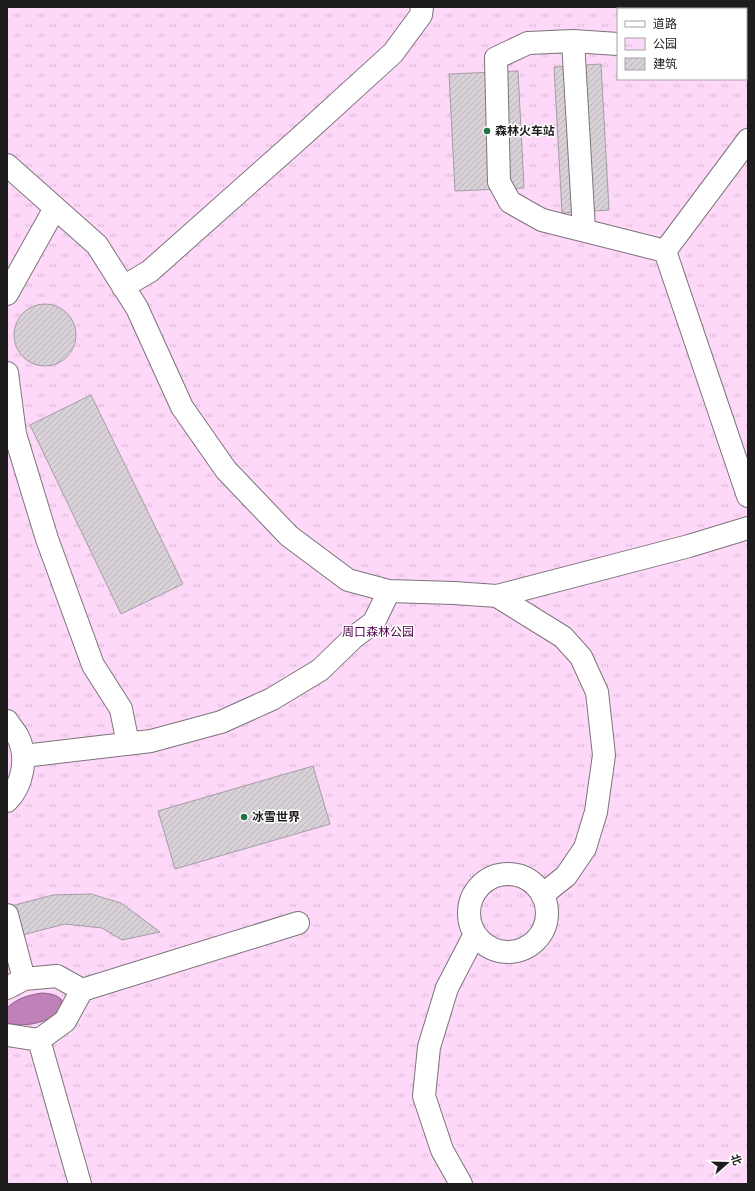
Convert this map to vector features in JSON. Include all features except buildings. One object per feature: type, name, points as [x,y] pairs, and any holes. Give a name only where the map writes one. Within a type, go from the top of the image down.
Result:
[{"type":"street","points":[[123,287],[150,271],[292,146],[393,53],[421,15],[422,7]]},
{"type":"street","points":[[617,44],[573,41],[528,43],[496,58],[499,182],[510,202],[542,220],[665,251]]},
{"type":"street","points":[[573,41],[584,230]]},
{"type":"street","points":[[665,251],[748,140]]},
{"type":"street","points":[[7,165],[97,244],[137,308],[182,407],[226,470],[289,536],[348,580],[389,591],[454,592],[497,596],[689,546],[748,528]]},
{"type":"street","points":[[7,294],[55,208]]},
{"type":"street","points":[[665,251],[748,496]]},
{"type":"street","points":[[7,373],[15,434],[47,539],[93,665],[121,709],[128,744]]},
{"type":"street","points":[[24,756],[151,741],[221,722],[272,699],[320,670],[353,638],[374,622],[389,591]]},
{"type":"street","points":[[497,596],[563,637],[581,657],[597,692],[604,755],[596,812],[585,848],[566,876],[542,895]]},
{"type":"street","points":[[7,721],[18,737],[24,756],[22,776],[13,795],[7,801]]},
{"type":"street","points":[[501,874],[513,874],[525,878],[535,885],[542,895],[546,907],[546,919],[542,931],[534,942],[523,949],[510,952],[496,950],[485,944],[475,934],[470,922],[469,909],[472,896],[489,878],[501,874]]},
{"type":"street","points":[[7,915],[16,984],[57,976],[82,990]]},
{"type":"street","points":[[7,1035],[39,1040],[65,1021],[82,990],[298,923]]},
{"type":"street","points":[[461,1184],[442,1150],[424,1096],[429,1047],[447,988],[475,934]]},
{"type":"street","points":[[39,1040],[80,1184]]},
{"type":"green space","name":"周口森林公园","points":[[7,7],[748,7],[748,1184],[7,1184]]},
{"type":"shaded area","points":[[42,993],[55,995],[62,1000],[60,1008],[55,1014],[48,1019],[31,1024],[22,1025],[7,1023],[7,1008],[23,998]]},
{"type":"place","name":"森林火车站","points":[[487,131]]},
{"type":"place","name":"冰雪世界","points":[[244,817]]}]
